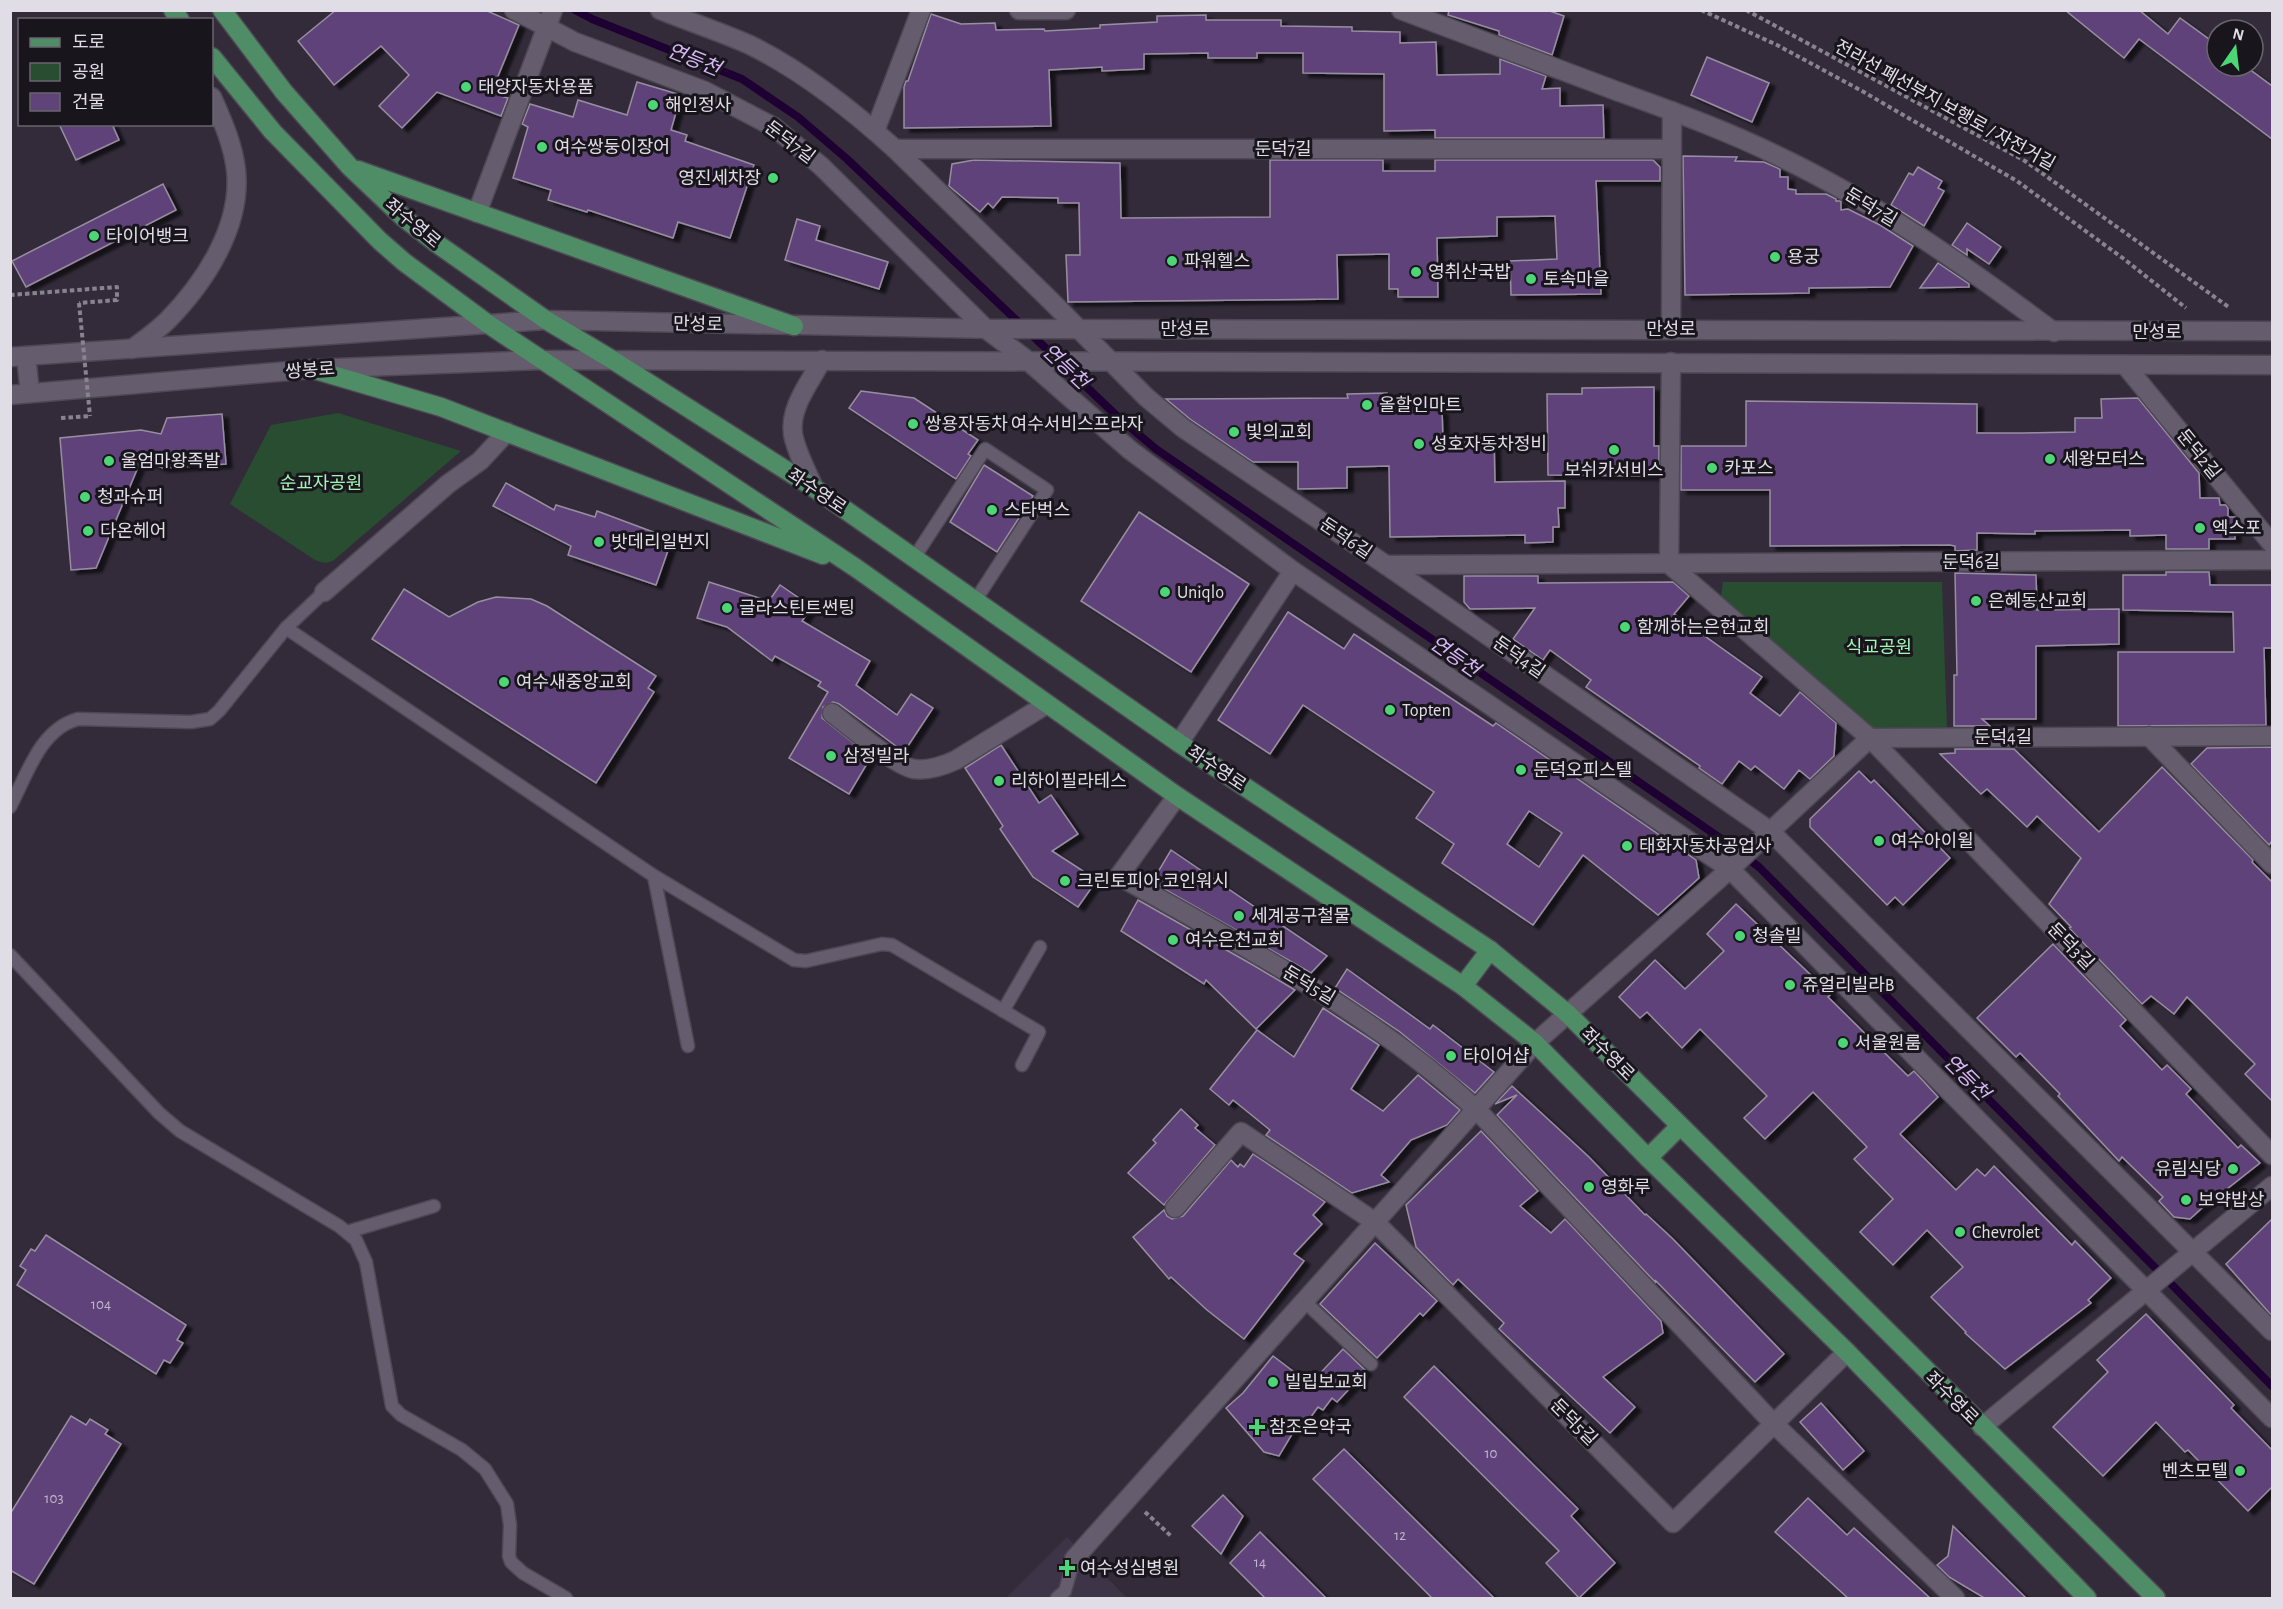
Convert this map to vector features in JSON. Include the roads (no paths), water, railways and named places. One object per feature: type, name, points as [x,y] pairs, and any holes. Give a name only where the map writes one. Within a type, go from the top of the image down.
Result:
[{"type":"main road","name":"좌수영로","points":[[222,10],[284,92],[350,167],[404,218],[436,243],[546,320],[814,488],[1179,743],[1490,950],[1568,1014],[1679,1127],[2156,1599]]},
{"type":"main road","name":"좌수영로","points":[[213,58],[273,132],[380,241],[488,324],[856,568],[1177,796],[1463,986],[1535,1043],[1648,1158],[1847,1352],[2087,1599]]},
{"type":"main road","points":[[350,167],[794,326]]},
{"type":"main road","points":[[312,369],[441,407],[856,568]]},
{"type":"main road","points":[[1463,986],[1490,950]]},
{"type":"main road","points":[[1648,1158],[1679,1127]]},
{"type":"street","name":"둔덕7길","points":[[514,10],[575,42],[705,91],[774,127],[821,166],[990,329],[1035,360],[1130,450],[1293,571],[1730,869],[2272,1418]]},
{"type":"street","points":[[477,213],[553,10]]},
{"type":"street","points":[[660,10],[748,44],[772,57],[795,71],[875,131],[896,149],[1074,329],[1111,362]]},
{"type":"street","points":[[875,131],[921,10]]},
{"type":"street","points":[[1019,10],[1066,10]]},
{"type":"street","name":"둔덕7길","points":[[1401,10],[1671,111],[1778,155],[1844,190],[1909,229],[2054,332]]},
{"type":"street","points":[[132,349],[166,322],[182,305],[216,256],[228,228],[234,199],[236,172],[231,146],[213,99]]},
{"type":"street","points":[[1671,111],[1671,329]]},
{"type":"street","name":"둔덕7길","points":[[896,149],[1671,149]]},
{"type":"street","name":"만성로","points":[[546,320],[990,329],[2272,331]]},
{"type":"street","name":"쌍봉로","points":[[18,357],[546,320]]},
{"type":"street","points":[[18,357],[30,393]]},
{"type":"street","name":"만성로","points":[[611,359],[2272,365]]},
{"type":"street","name":"쌍봉로","points":[[10,395],[312,369],[611,359]]},
{"type":"street","points":[[814,488],[793,436],[793,422],[797,406],[822,360]]},
{"type":"street","name":"둔덕6길","points":[[1111,362],[1146,398],[1183,428],[1386,565],[2272,560]]},
{"type":"street","points":[[1074,1559],[1535,1043],[1730,869],[1870,738],[1669,564],[1671,362]]},
{"type":"street","name":"둔덕2길","points":[[2125,364],[2272,544]]},
{"type":"street","points":[[324,592],[448,484],[480,462],[507,432]]},
{"type":"street","name":"둔덕4길","points":[[1386,565],[1770,831],[2193,1252]]},
{"type":"street","points":[[1179,743],[1293,571]]},
{"type":"street","points":[[832,713],[905,767],[928,769],[956,760],[1047,704]]},
{"type":"street","name":"둔덕4길","points":[[1870,738],[2272,735]]},
{"type":"street","points":[[2150,736],[2272,864]]},
{"type":"street","name":"둔덕3길","points":[[1870,738],[2272,1155]]},
{"type":"street","name":"둔덕5길","points":[[1177,796],[1119,876],[1324,993],[1411,1054],[1446,1082],[1476,1109],[1774,1424],[1955,1599]]},
{"type":"street","name":"둔덕5길","points":[[1176,1208],[1241,1132],[1375,1222],[1673,1523],[1847,1352]]},
{"type":"street","points":[[1982,1427],[2272,1186]]},
{"type":"street","points":[[2193,1252],[2272,1331]]},
{"type":"lane","points":[[914,558],[984,449],[1047,490],[975,601]]},
{"type":"lane","points":[[10,807],[41,747],[58,727],[78,719],[191,722],[210,719],[286,628],[324,592]]},
{"type":"lane","points":[[286,628],[654,876],[794,960],[806,961],[889,944],[1039,1032],[1022,1065]]},
{"type":"lane","points":[[654,876],[688,1046]]},
{"type":"lane","points":[[1003,1011],[1040,947]]},
{"type":"lane","points":[[10,955],[159,1113],[180,1131],[347,1232],[362,1250],[366,1262],[392,1406],[401,1415],[462,1450],[484,1469],[507,1504],[510,1525],[508,1556],[511,1562],[523,1573],[566,1599]]},
{"type":"lane","points":[[347,1232],[434,1206]]},
{"type":"lane","points":[[1304,1301],[1371,1364]]},
{"type":"lane","points":[[1065,1596],[1074,1559]]},
{"type":"waterway","name":"연등천","points":[[575,10],[592,19],[742,79],[798,117],[847,159],[1118,417],[1156,449],[1759,867],[2272,1386]]},
{"type":"place","name":"태양자동차용품","points":[[466,87]]},
{"type":"place","name":"해인정사","points":[[653,105]]},
{"type":"place","name":"여수쌍둥이장어","points":[[542,147]]},
{"type":"place","name":"영진세차장","points":[[773,178]]},
{"type":"place","name":"타이어뱅크","points":[[94,236]]},
{"type":"place","name":"용궁","points":[[1775,257]]},
{"type":"place","name":"파워헬스","points":[[1172,261]]},
{"type":"place","name":"영취산국밥","points":[[1416,272]]},
{"type":"place","name":"토속마을","points":[[1531,279]]},
{"type":"place","name":"올할인마트","points":[[1367,405]]},
{"type":"place","name":"쌍용자동차 여수서비스프라자","points":[[913,424]]},
{"type":"place","name":"빛의교회","points":[[1234,432]]},
{"type":"place","name":"성호자동차정비","points":[[1419,444]]},
{"type":"place","name":"보쉬카서비스","points":[[1614,450]]},
{"type":"place","name":"세왕모터스","points":[[2050,459]]},
{"type":"place","name":"울엄마왕족발","points":[[109,461]]},
{"type":"place","name":"카포스","points":[[1712,468]]},
{"type":"place","name":"청과슈퍼","points":[[85,497]]},
{"type":"place","name":"스타벅스","points":[[992,510]]},
{"type":"place","name":"엑스포","points":[[2200,528]]},
{"type":"place","name":"다온헤어","points":[[88,531]]},
{"type":"place","name":"밧데리일번지","points":[[599,542]]},
{"type":"place","name":"Uniqlo","points":[[1165,592]]},
{"type":"place","name":"은혜동산교회","points":[[1976,601]]},
{"type":"place","name":"글라스틴트썬팅","points":[[727,608]]},
{"type":"place","name":"함께하는은현교회","points":[[1625,627]]},
{"type":"place","name":"여수새중앙교회","points":[[504,682]]},
{"type":"place","name":"Topten","points":[[1390,710]]},
{"type":"place","name":"삼정빌라","points":[[831,756]]},
{"type":"place","name":"둔덕오피스텔","points":[[1521,770]]},
{"type":"place","name":"리하이필라테스","points":[[999,781]]},
{"type":"place","name":"여수아이윌","points":[[1879,841]]},
{"type":"place","name":"태화자동차공업사","points":[[1627,846]]},
{"type":"place","name":"크린토피아 코인워시","points":[[1065,881]]},
{"type":"place","name":"세계공구철물","points":[[1239,916]]},
{"type":"place","name":"청솔빌","points":[[1740,936]]},
{"type":"place","name":"여수은천교회","points":[[1173,940]]},
{"type":"place","name":"쥬얼리빌라B","points":[[1790,985]]},
{"type":"place","name":"서울원룸","points":[[1843,1043]]},
{"type":"place","name":"타이어샵","points":[[1451,1056]]},
{"type":"place","name":"유림식당","points":[[2233,1169]]},
{"type":"place","name":"영화루","points":[[1589,1187]]},
{"type":"place","name":"보약밥상","points":[[2186,1200]]},
{"type":"place","name":"Chevrolet","points":[[1960,1232]]},
{"type":"place","name":"빌립보교회","points":[[1273,1382]]},
{"type":"place","name":"참조은약국","points":[[1257,1427]]},
{"type":"place","name":"벤츠모텔","points":[[2240,1471]]},
{"type":"place","name":"여수성심병원","points":[[1067,1568]]},
{"type":"park label","name":"순교자공원","points":[[321,483]]},
{"type":"park label","name":"식교공원","points":[[1879,647]]}]
